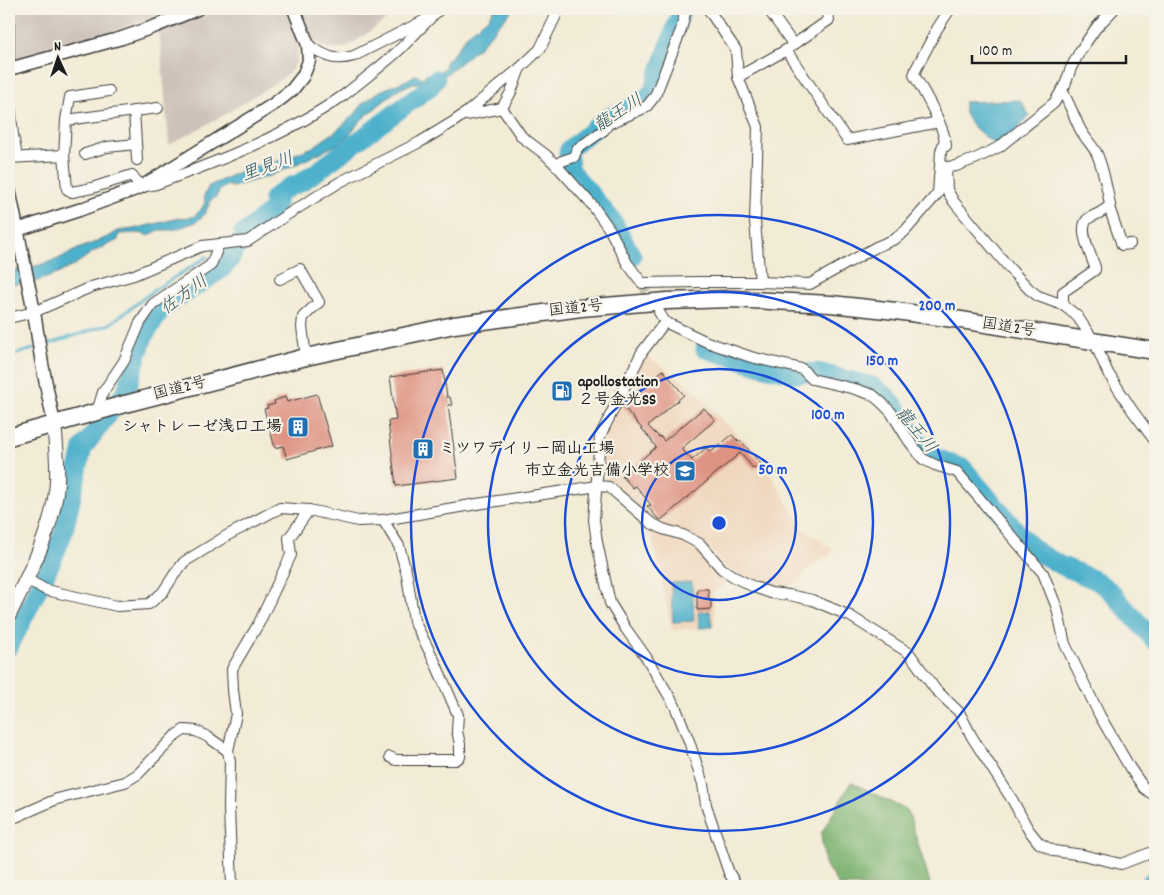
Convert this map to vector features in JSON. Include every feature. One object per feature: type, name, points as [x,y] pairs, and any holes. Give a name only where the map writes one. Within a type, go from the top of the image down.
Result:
[{"type":"highway","name":"国道2号","points":[[9,437],[121,405],[306,357],[464,323],[581,308],[667,301],[722,300],[831,304],[961,320],[1155,351]]},
{"type":"main road","points":[[9,615],[31,582],[53,508],[58,460],[54,424]]},
{"type":"street","points":[[9,9],[9,69],[13,158],[64,155]]},
{"type":"street","points":[[9,69],[122,38],[197,9]]},
{"type":"street","points":[[141,187],[274,104],[292,90],[303,76],[309,61],[308,46],[294,9]]},
{"type":"street","points":[[15,235],[141,187],[176,177],[271,138],[317,112],[376,70],[440,9]]},
{"type":"street","points":[[9,318],[32,305],[134,275],[202,246],[248,241],[340,182],[420,142],[461,117],[540,49],[559,9]]},
{"type":"street","points":[[559,163],[574,157],[577,149],[604,130],[608,124],[647,106],[655,96],[681,30],[686,9]]},
{"type":"street","points":[[708,9],[736,50],[738,77],[758,127],[755,221],[760,282]]},
{"type":"street","points":[[768,9],[847,140],[938,122]]},
{"type":"street","points":[[738,77],[790,47],[829,20],[825,9]]},
{"type":"street","points":[[950,9],[914,75],[945,140],[947,190],[954,202],[1029,289],[1038,296],[1063,305],[1077,316],[1094,342],[1108,373],[1155,442]]},
{"type":"street","points":[[946,167],[956,166],[999,147],[1054,103],[1065,85],[1080,51],[1096,28],[1114,9]]},
{"type":"street","points":[[308,46],[334,59],[344,59],[392,38],[430,17]]},
{"type":"street","points":[[461,117],[502,108],[511,92],[520,68]]},
{"type":"street","points":[[1062,90],[1080,130],[1099,159],[1110,205],[1084,223],[1085,237],[1095,267],[1094,270],[1064,292],[1063,305]]},
{"type":"street","points":[[109,91],[70,97],[66,120],[64,155],[68,189],[72,192],[92,188],[132,175],[141,187]]},
{"type":"street","points":[[66,120],[158,108]]},
{"type":"street","points":[[502,108],[522,137],[559,163],[610,230],[627,262],[642,284],[700,282],[810,284],[876,247],[895,239],[905,231],[938,193],[942,151],[945,140]]},
{"type":"street","points":[[134,111],[137,160]]},
{"type":"street","points":[[85,154],[107,147],[136,144]]},
{"type":"street","points":[[10,194],[15,235],[32,305],[54,424]]},
{"type":"street","points":[[1108,207],[1122,246],[1130,244]]},
{"type":"street","points":[[99,411],[103,392],[124,361],[140,323],[153,304],[211,265],[224,243]]},
{"type":"street","points":[[280,279],[300,269],[319,302],[303,317],[302,327],[306,357]]},
{"type":"street","points":[[659,312],[665,322],[707,342],[751,357],[802,369],[812,379],[874,395],[891,412],[908,441],[923,459],[957,472],[1043,573],[1057,608],[1066,644],[1100,716],[1130,768],[1144,788],[1155,796]]},
{"type":"street","points":[[665,322],[642,352],[600,436],[598,486],[594,520],[610,603],[646,657],[674,706],[689,741],[703,784],[706,805],[729,873],[737,886]]},
{"type":"street","points":[[31,582],[46,590],[116,606],[148,604],[163,592],[184,562],[228,535],[280,508],[308,510],[358,521],[383,520],[598,486],[609,487],[650,523],[683,535],[700,544],[722,568],[736,578],[771,593],[812,600],[850,616],[909,653],[935,689],[959,712],[1028,829],[1039,843],[1054,851],[1083,855],[1121,864],[1155,851]]},
{"type":"street","points":[[232,886],[228,808],[230,762],[228,751],[236,714],[232,690],[232,669],[259,623],[290,555],[289,538],[308,510]]},
{"type":"street","points":[[383,520],[399,546],[407,575],[414,621],[458,714],[457,731],[460,744],[460,757],[455,760],[396,760],[390,758]]},
{"type":"street","points":[[9,818],[16,817],[57,799],[125,782],[138,774],[175,736],[184,730],[196,731],[228,751]]},
{"type":"shaded area","points":[[13,9],[401,9],[346,48],[330,48],[320,45],[312,38],[298,44],[296,62],[291,71],[281,79],[219,118],[169,145],[158,16],[112,32],[17,59],[13,57]]},
{"type":"shaded area","name":"市立金光吉備小学校","points":[[645,355],[692,387],[737,435],[745,440],[767,468],[803,529],[822,541],[823,546],[831,548],[832,553],[808,569],[799,580],[789,587],[772,590],[757,585],[721,564],[711,550],[654,522],[608,482],[603,475],[600,463],[604,438]]},
{"type":"shaded area","points":[[650,527],[692,544],[714,567],[729,579],[713,592],[715,627],[672,630]]},
{"type":"green space","points":[[851,782],[908,811],[931,886],[839,886],[825,864],[821,834]]},
{"type":"water","name":"里見川","points":[[494,9],[513,9],[479,47],[430,88],[421,83],[413,83],[396,91],[361,120],[349,135],[336,145],[272,175],[233,187],[226,185],[212,199],[204,215],[196,222],[173,230],[159,230],[148,236],[138,233],[119,234],[118,240],[93,252],[73,266],[57,274],[38,281],[9,285],[9,272],[56,260],[118,231],[193,217],[205,203],[204,196],[209,186],[254,165],[263,167],[313,147],[336,131],[357,112],[362,104],[380,91],[415,75],[424,78],[426,74],[445,68],[445,62],[468,34],[488,18]]},
{"type":"water","points":[[1020,100],[1030,116],[1014,132],[995,144],[969,121],[964,109],[964,102]]},
{"type":"water","points":[[692,582],[694,621],[673,622],[671,583]]},
{"type":"water","points":[[710,611],[712,627],[699,628],[698,612]]},
{"type":"water","points":[[1155,864],[1155,886],[1136,886]]},
{"type":"building","name":"ミツワデイリー岡山工場","points":[[443,370],[447,397],[450,397],[452,405],[448,405],[458,478],[396,486],[388,421],[396,420],[390,377]]},
{"type":"building","points":[[663,370],[684,395],[648,426],[659,437],[664,441],[704,408],[715,420],[681,449],[692,460],[706,448],[711,452],[732,435],[739,442],[741,441],[761,464],[754,469],[740,453],[661,520],[647,506],[651,505],[636,486],[633,488],[622,476],[656,447],[623,406],[624,403]]},
{"type":"building","name":"シャトレーゼ浅口工場","points":[[317,394],[332,446],[287,459],[283,446],[275,448],[264,409],[275,404],[274,401],[285,397],[287,402]]},
{"type":"building","points":[[697,589],[708,589],[711,609],[697,610]]},
{"type":"waterway","name":"龍王川","points":[[632,256],[612,220],[571,171],[569,149],[607,118],[636,106],[653,91],[682,9]]},
{"type":"waterway","name":"佐方川","points":[[9,647],[52,561],[64,531],[83,448],[126,391],[144,336],[163,308],[222,269],[229,261],[246,232],[274,210],[277,201],[273,199],[278,194],[300,183],[319,170],[430,87],[436,79]]},
{"type":"waterway","points":[[234,231],[273,199]]},
{"type":"waterway","points":[[43,346],[110,324],[156,289],[207,257]]},
{"type":"waterway","points":[[9,356],[37,348]]},
{"type":"waterway","name":"龍王川","points":[[705,349],[764,367],[797,374],[817,372],[872,386],[886,396],[897,409],[921,446],[931,456],[963,468],[1024,540],[1039,553],[1060,565],[1097,581],[1110,591],[1155,641]]},
{"type":"tunnel","points":[[642,283],[654,305]]},
{"type":"place","name":"apollostation ２号金光SS","points":[[562,391]]},
{"type":"place","name":"シャトレーゼ浅口工場","points":[[298,427]]},
{"type":"place","name":"ミツワデイリー岡山工場","points":[[423,449]]},
{"type":"place","name":"市立金光吉備小学校","points":[[685,471]]}]
